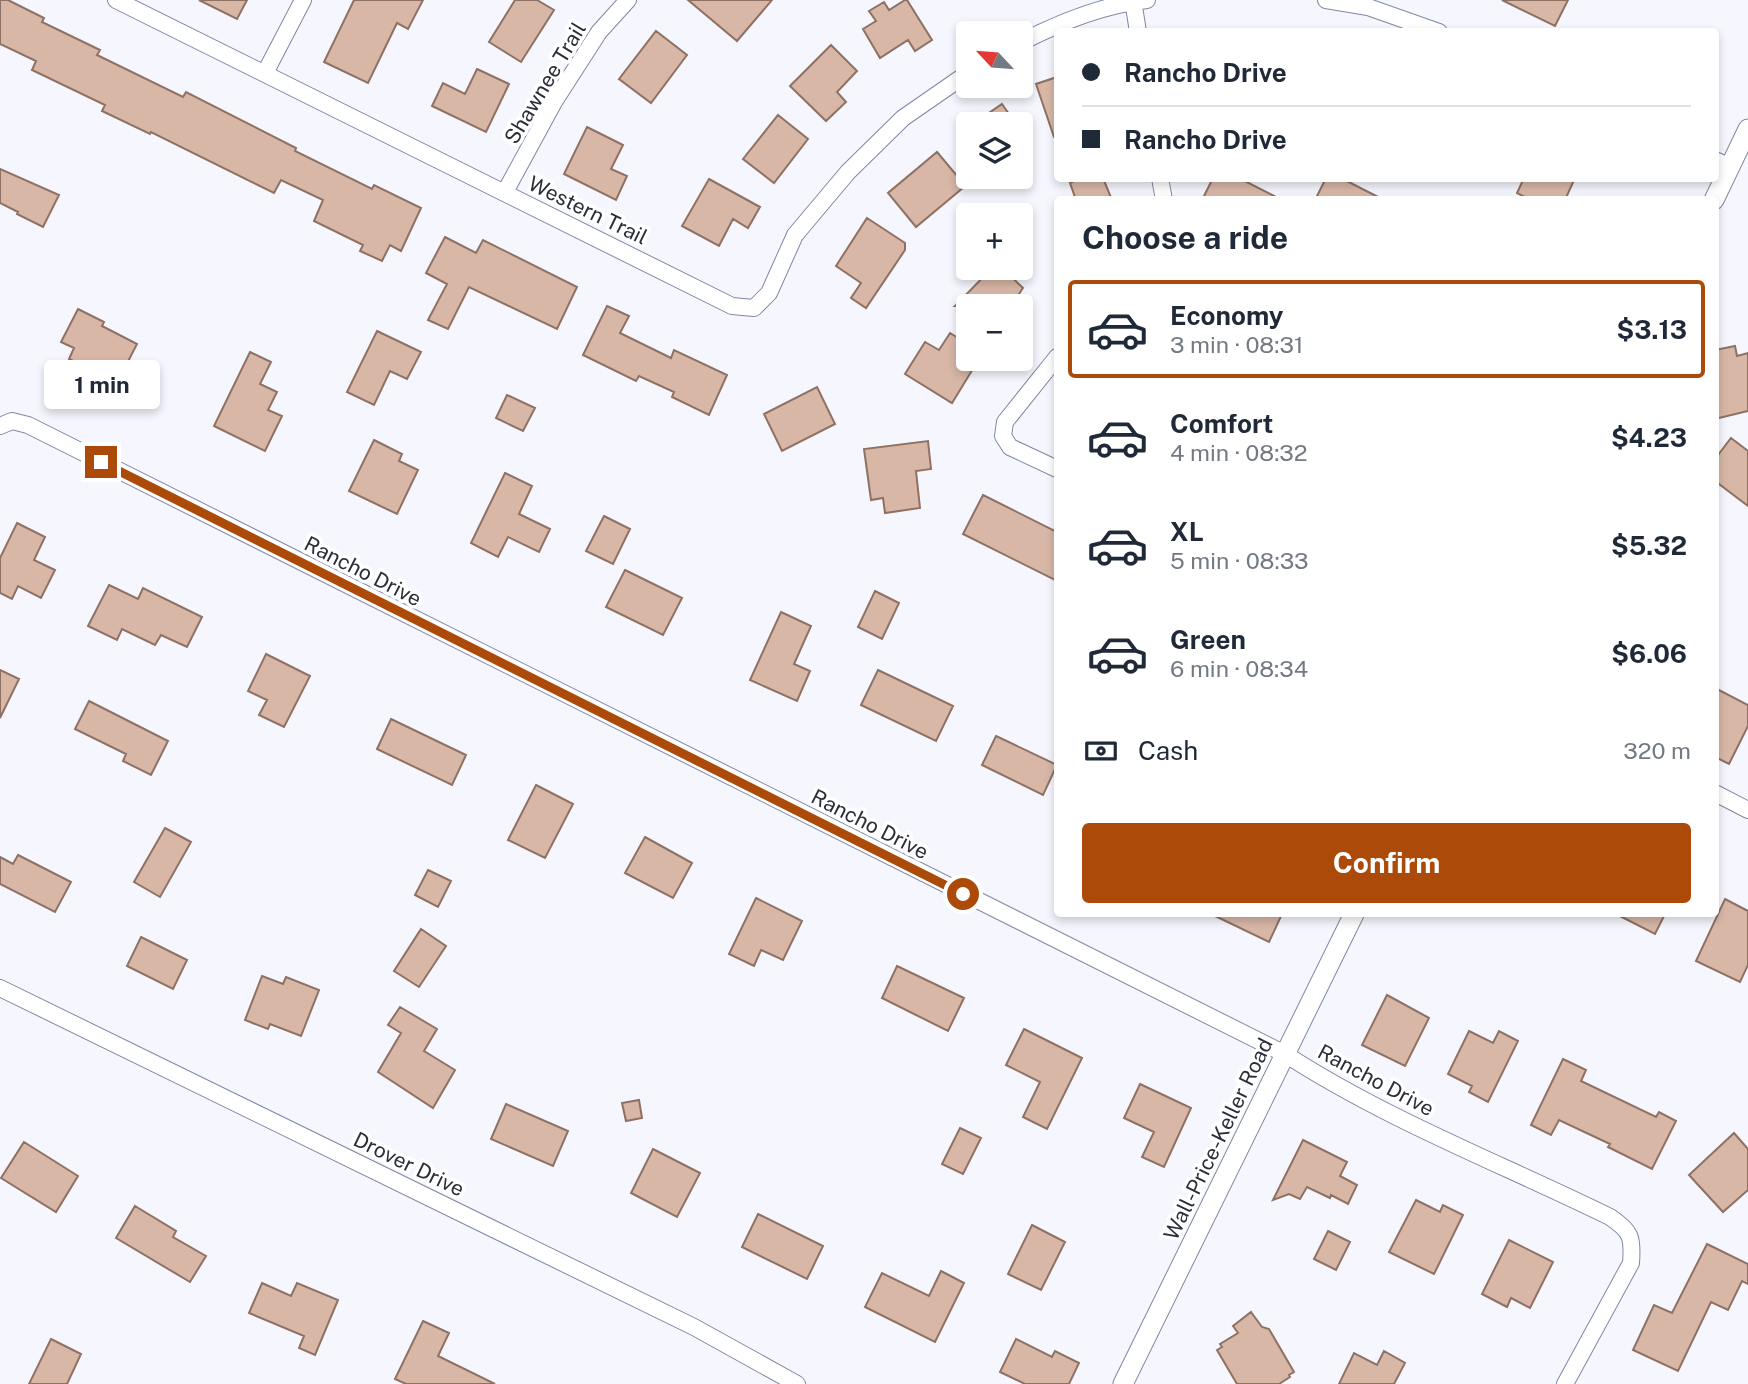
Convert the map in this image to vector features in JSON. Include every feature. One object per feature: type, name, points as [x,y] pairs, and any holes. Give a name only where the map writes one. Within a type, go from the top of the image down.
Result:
[{"type":"street","name":"Western Trail","points":[[116,0],[732,306],[754,308],[769,293],[795,236],[848,172],[904,118],[956,81]]},
{"type":"street","points":[[265,73],[303,0]]},
{"type":"street","name":"Shawnee Trail","points":[[505,192],[554,102],[599,32],[628,0]]},
{"type":"street","points":[[1326,0],[1368,7],[1428,28]]},
{"type":"street","points":[[1033,36],[1060,22],[1137,1],[1138,28]]},
{"type":"street","points":[[1722,163],[1748,129]]},
{"type":"street","points":[[1054,361],[1004,422],[1003,436],[1010,447],[1054,468]]},
{"type":"street","name":"Rancho Drive","points":[[6,424],[28,425],[1285,1055],[1372,1105],[1610,1217],[1627,1228],[1632,1244],[1631,1263],[1565,1384]]},
{"type":"street","points":[[1719,795],[1748,810]]},
{"type":"street","name":"Wall-Price-Keller Road","points":[[1124,1384],[1353,917]]},
{"type":"street","name":"Drover Drive","points":[[0,988],[694,1327],[797,1384]]},
{"type":"building","points":[[0,0],[8,0],[44,18],[42,22],[100,50],[97,55],[183,97],[186,92],[296,148],[295,151],[372,189],[374,185],[421,208],[401,251],[390,245],[382,261],[360,251],[363,245],[314,221],[323,200],[281,180],[274,193],[151,132],[150,134],[102,111],[105,105],[32,70],[36,61],[0,44]]},
{"type":"building","points":[[199,0],[247,0],[237,19]]},
{"type":"building","points":[[354,0],[423,0],[408,29],[397,23],[368,83],[324,62]]},
{"type":"building","points":[[515,0],[537,0],[554,10],[521,62],[489,42]]},
{"type":"building","points":[[688,0],[772,0],[737,41]]},
{"type":"building","points":[[905,0],[932,40],[915,51],[908,40],[880,58],[863,29],[876,21],[869,11],[884,2],[889,10]]},
{"type":"building","points":[[1502,0],[1568,0],[1555,26]]},
{"type":"building","points":[[656,31],[687,55],[651,103],[619,79]]},
{"type":"building","points":[[831,45],[857,71],[837,92],[846,102],[826,121],[790,86]]},
{"type":"building","points":[[477,69],[509,84],[486,132],[432,106],[443,83],[465,94]]},
{"type":"building","points":[[1054,78],[1054,137],[1036,84]]},
{"type":"building","points":[[1002,104],[1008,112],[990,112]]},
{"type":"building","points":[[778,115],[808,139],[774,183],[743,159]]},
{"type":"building","points":[[587,127],[623,145],[611,169],[627,176],[616,200],[564,174]]},
{"type":"building","points":[[937,152],[956,175],[956,189],[962,189],[916,227],[888,193]]},
{"type":"building","points":[[0,169],[59,195],[43,227],[0,203]]},
{"type":"building","points":[[709,179],[760,207],[748,228],[733,219],[719,246],[682,226]]},
{"type":"building","points":[[1105,182],[1110,196],[1075,196],[1070,183]]},
{"type":"building","points":[[1211,182],[1247,182],[1274,196],[1204,196]]},
{"type":"building","points":[[1324,182],[1349,182],[1376,196],[1317,196]]},
{"type":"building","points":[[1522,182],[1573,182],[1567,196],[1523,196],[1517,193]]},
{"type":"building","points":[[867,218],[905,243],[905,250],[866,308],[851,298],[861,283],[836,266]]},
{"type":"building","points":[[445,237],[476,253],[483,240],[577,287],[557,329],[469,287],[448,329],[428,320],[447,284],[426,273]]},
{"type":"building","points":[[980,280],[1015,280],[1023,288],[1019,294],[967,294]]},
{"type":"building","points":[[607,306],[629,316],[620,333],[671,358],[674,350],[727,375],[709,415],[672,397],[674,392],[639,376],[636,381],[583,355]]},
{"type":"building","points":[[78,309],[104,322],[102,326],[137,344],[117,383],[69,359],[74,348],[61,342]]},
{"type":"building","points":[[377,331],[421,352],[407,379],[390,371],[374,405],[347,392]]},
{"type":"building","points":[[950,333],[956,337],[956,371],[972,371],[952,403],[905,374],[925,342],[939,350]]},
{"type":"building","points":[[1735,346],[1737,356],[1748,353],[1748,411],[1719,418],[1719,349]]},
{"type":"building","points":[[250,352],[271,362],[260,384],[277,392],[268,410],[282,416],[265,451],[214,426]]},
{"type":"building","points":[[817,387],[835,424],[782,451],[764,414]]},
{"type":"building","points":[[507,395],[535,408],[523,431],[496,418]]},
{"type":"building","points":[[1731,438],[1748,451],[1748,506],[1719,484],[1719,454]]},
{"type":"building","points":[[374,440],[402,454],[399,461],[418,470],[397,514],[349,491]]},
{"type":"building","points":[[928,441],[931,469],[916,471],[920,508],[885,513],[883,498],[871,500],[864,449]]},
{"type":"building","points":[[505,473],[532,486],[519,514],[550,529],[539,552],[508,537],[498,557],[471,543]]},
{"type":"building","points":[[983,495],[1054,530],[1054,580],[963,534]]},
{"type":"building","points":[[604,516],[630,529],[613,564],[586,551]]},
{"type":"building","points":[[17,523],[45,537],[34,560],[55,570],[41,598],[18,586],[12,599],[0,593],[0,558]]},
{"type":"building","points":[[625,570],[682,598],[663,635],[606,607]]},
{"type":"building","points":[[109,585],[138,599],[143,588],[202,617],[187,647],[161,635],[155,645],[122,629],[117,640],[88,626]]},
{"type":"building","points":[[875,591],[899,603],[882,639],[858,627]]},
{"type":"building","points":[[781,612],[811,626],[794,664],[810,671],[797,701],[750,680]]},
{"type":"building","points":[[266,654],[310,676],[284,727],[259,715],[267,700],[248,691]]},
{"type":"building","points":[[0,670],[19,679],[0,718]]},
{"type":"building","points":[[878,670],[953,706],[936,741],[861,705]]},
{"type":"building","points":[[1719,690],[1748,705],[1748,726],[1729,764],[1719,759]]},
{"type":"building","points":[[89,701],[168,741],[151,775],[123,761],[126,754],[75,729]]},
{"type":"building","points":[[391,719],[466,755],[452,785],[377,749]]},
{"type":"building","points":[[996,736],[1054,764],[1054,771],[1043,795],[982,765]]},
{"type":"building","points":[[536,785],[573,804],[545,858],[508,840]]},
{"type":"building","points":[[165,828],[191,842],[160,897],[134,882]]},
{"type":"building","points":[[645,837],[692,863],[673,898],[625,873]]},
{"type":"building","points":[[18,855],[71,882],[55,912],[0,884],[0,857],[13,864]]},
{"type":"building","points":[[428,870],[451,881],[438,907],[415,895]]},
{"type":"building","points":[[756,898],[802,921],[783,960],[761,950],[754,966],[729,954]]},
{"type":"building","points":[[1725,899],[1748,911],[1748,965],[1740,982],[1696,961],[1717,917],[1719,917]]},
{"type":"building","points":[[1217,917],[1281,917],[1269,942]]},
{"type":"building","points":[[1622,917],[1664,917],[1655,934]]},
{"type":"building","points":[[421,929],[446,946],[419,987],[394,971]]},
{"type":"building","points":[[141,937],[187,960],[173,989],[127,966]]},
{"type":"building","points":[[897,966],[964,998],[948,1031],[882,998]]},
{"type":"building","points":[[262,976],[283,984],[286,977],[319,990],[301,1036],[270,1024],[268,1029],[245,1020]]},
{"type":"building","points":[[1387,995],[1429,1018],[1405,1066],[1362,1045]]},
{"type":"building","points":[[400,1007],[437,1029],[424,1051],[455,1070],[433,1108],[378,1072],[401,1033],[388,1025]]},
{"type":"building","points":[[1024,1029],[1082,1058],[1047,1129],[1023,1117],[1040,1082],[1006,1065]]},
{"type":"building","points":[[1469,1031],[1493,1043],[1499,1031],[1518,1041],[1488,1102],[1469,1092],[1472,1086],[1448,1074]]},
{"type":"building","points":[[1563,1059],[1586,1070],[1581,1081],[1656,1117],[1659,1112],[1676,1121],[1652,1169],[1608,1147],[1610,1144],[1559,1120],[1551,1135],[1531,1125]]},
{"type":"building","points":[[1140,1084],[1191,1108],[1164,1167],[1142,1157],[1154,1132],[1124,1118]]},
{"type":"building","points":[[639,1100],[642,1118],[626,1121],[622,1103]]},
{"type":"building","points":[[506,1104],[568,1131],[553,1166],[491,1139]]},
{"type":"building","points":[[960,1128],[981,1138],[963,1174],[942,1164]]},
{"type":"building","points":[[1734,1133],[1748,1149],[1748,1190],[1723,1212],[1689,1175]]},
{"type":"building","points":[[1303,1140],[1347,1162],[1340,1176],[1357,1185],[1348,1204],[1307,1187],[1300,1199],[1289,1194],[1273,1200]]},
{"type":"building","points":[[24,1142],[78,1176],[56,1212],[1,1178]]},
{"type":"building","points":[[653,1149],[700,1173],[677,1217],[631,1193]]},
{"type":"building","points":[[1416,1200],[1440,1212],[1443,1205],[1463,1215],[1434,1274],[1389,1252]]},
{"type":"building","points":[[135,1206],[176,1231],[173,1237],[206,1256],[190,1282],[116,1238]]},
{"type":"building","points":[[758,1214],[823,1246],[807,1279],[742,1247]]},
{"type":"building","points":[[1032,1225],[1065,1242],[1041,1290],[1008,1274]]},
{"type":"building","points":[[1328,1231],[1350,1242],[1336,1270],[1314,1259]]},
{"type":"building","points":[[1509,1240],[1553,1262],[1530,1308],[1511,1298],[1507,1307],[1482,1294]]},
{"type":"building","points":[[1707,1244],[1748,1264],[1748,1284],[1742,1281],[1728,1310],[1711,1302],[1678,1371],[1633,1350],[1654,1305],[1672,1313]]},
{"type":"building","points":[[941,1271],[964,1283],[935,1342],[865,1307],[882,1273],[929,1296]]},
{"type":"building","points":[[262,1283],[291,1296],[297,1283],[338,1300],[315,1355],[299,1348],[304,1336],[249,1313]]},
{"type":"building","points":[[1251,1312],[1262,1327],[1269,1329],[1294,1372],[1279,1384],[1237,1384],[1217,1350],[1222,1347],[1220,1344],[1238,1333],[1233,1326]]},
{"type":"building","points":[[423,1321],[449,1333],[438,1356],[495,1384],[406,1384],[395,1379]]},
{"type":"building","points":[[51,1339],[81,1354],[67,1384],[29,1384]]},
{"type":"building","points":[[1016,1339],[1052,1357],[1055,1351],[1079,1363],[1069,1384],[1025,1384],[1000,1372]]},
{"type":"building","points":[[1384,1351],[1405,1363],[1394,1384],[1339,1384],[1354,1353],[1377,1365]]},
{"type":"route","points":[[101,462],[963,894]]}]
